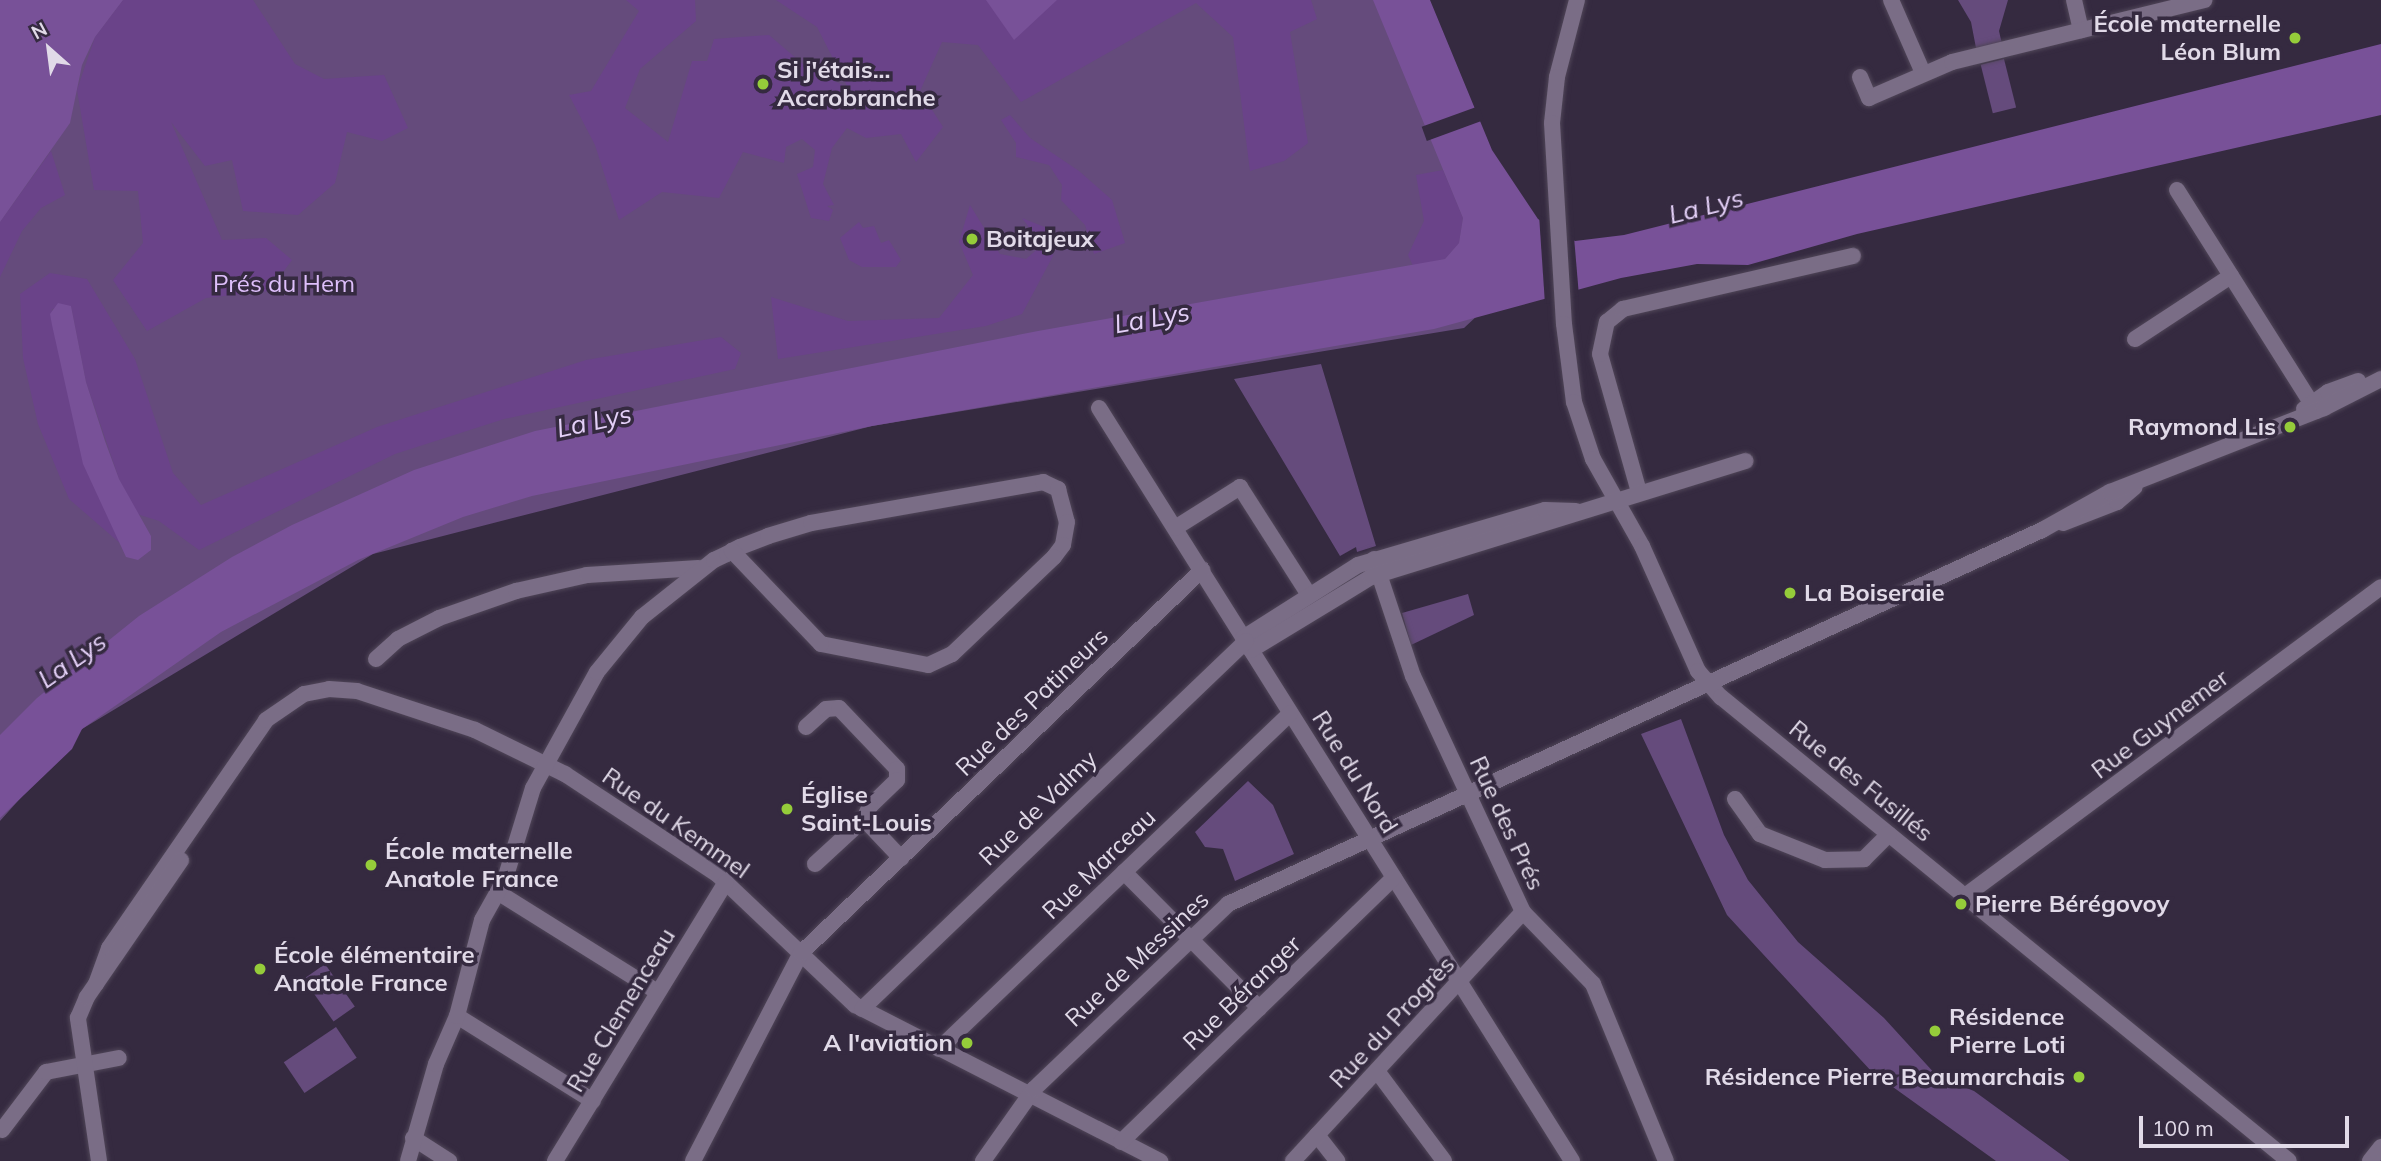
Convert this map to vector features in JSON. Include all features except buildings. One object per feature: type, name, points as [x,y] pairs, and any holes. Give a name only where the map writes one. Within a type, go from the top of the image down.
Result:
[{"type":"street","name":"Rue des Fusillés","points":[[1577,0],[1554,93],[1554,192],[1564,324],[1578,416],[1593,459],[1708,684],[2289,1161]]},
{"type":"street","points":[[1891,0],[1923,73]]},
{"type":"street","points":[[2074,0],[2081,30]]},
{"type":"street","points":[[1860,77],[1869,97],[1923,73],[2204,0]]},
{"type":"street","points":[[2177,190],[2313,408]]},
{"type":"street","points":[[1639,492],[1601,354],[1607,322],[1623,309],[1853,256]]},
{"type":"street","points":[[2135,339],[2231,276]]},
{"type":"street","points":[[2313,408],[2328,392],[2381,372]]},
{"type":"street","points":[[2313,408],[2381,379]]},
{"type":"street","name":"Rue du Nord","points":[[1099,408],[1572,1161]]},
{"type":"street","name":"Rue de Messines","points":[[983,1161],[1029,1095],[1189,938],[1228,904],[2051,526],[2079,507],[2313,408]]},
{"type":"street","points":[[1247,643],[1309,595],[1376,567],[1545,510],[1576,512],[1745,461]]},
{"type":"street","points":[[408,1161],[436,1063],[457,1016],[482,920],[499,894],[546,763],[614,648],[668,593],[702,567],[732,551],[810,523],[1043,482],[1058,489],[1068,522],[1060,550],[952,653],[928,665],[821,644],[732,551]]},
{"type":"street","points":[[1175,528],[1240,487],[1309,595]]},
{"type":"street","points":[[376,659],[398,639],[439,618],[516,591],[587,575],[702,567]]},
{"type":"street","points":[[1247,643],[1376,567]]},
{"type":"street","name":"Rue des Prés","points":[[1376,567],[1413,676],[1523,912],[1593,984],[1665,1161]]},
{"type":"street","name":"Rue des Patineurs","points":[[693,1161],[801,953],[1202,570]]},
{"type":"street","name":"Rue Guynemer","points":[[1965,897],[2381,587]]},
{"type":"street","name":"Rue de Valmy","points":[[862,1009],[1247,643]]},
{"type":"street","name":"Rue du Kemmel","points":[[99,1161],[82,1063],[78,1018],[96,984],[109,948],[266,720],[284,705],[315,691],[367,693],[475,730],[546,763],[726,882],[862,1009],[1160,1161]]},
{"type":"street","points":[[806,727],[826,709],[839,708],[897,769],[895,783],[870,806],[864,818],[815,864]]},
{"type":"street","name":"Rue Marceau","points":[[939,1049],[1290,713]]},
{"type":"street","points":[[1735,799],[1760,834],[1825,860],[1864,859],[1889,834]]},
{"type":"street","points":[[864,818],[901,858]]},
{"type":"street","points":[[1124,872],[1259,1008]]},
{"type":"street","name":"Rue Béranger","points":[[1121,1142],[1394,877]]},
{"type":"street","name":"Rue Clemenceau","points":[[555,1161],[651,1010],[656,992],[726,882]]},
{"type":"street","points":[[499,894],[656,992]]},
{"type":"street","name":"Rue du Progrès","points":[[1293,1161],[1523,912]]},
{"type":"street","points":[[457,1016],[593,1101]]},
{"type":"street","points":[[2,1130],[43,1074],[82,1063],[119,1058]]},
{"type":"street","points":[[1377,1071],[1444,1161]]},
{"type":"street","points":[[1317,1135],[1337,1161]]},
{"type":"street","points":[[413,1138],[449,1161]]},
{"type":"street","points":[[2370,1161],[2381,1147]]},
{"type":"green space","name":"Prés du Hem","points":[[0,0],[1427,0],[1492,302],[1464,328],[872,426],[373,554],[82,729],[0,821]]},
{"type":"green space","points":[[1958,0],[2008,0],[1999,31],[2002,44],[1976,48],[1971,22]]},
{"type":"green space","points":[[2004,59],[2016,108],[1993,113],[1981,65]]},
{"type":"green space","points":[[1321,364],[1376,546],[1357,552],[1356,547],[1340,556],[1234,379]]},
{"type":"green space","points":[[1468,594],[1474,615],[1411,645],[1402,613]]},
{"type":"green space","points":[[1681,719],[1724,835],[1748,880],[1798,942],[1884,1018],[1937,1076],[1974,1091],[2070,1161],[1996,1161],[1872,1072],[1727,915],[1641,734]]},
{"type":"green space","points":[[1248,781],[1273,805],[1294,854],[1235,881],[1223,849],[1205,847],[1195,832]]},
{"type":"green space","points":[[325,964],[355,1007],[334,1022],[304,979]]},
{"type":"green space","points":[[336,1027],[357,1058],[304,1093],[284,1062]]},
{"type":"shaded area","points":[[123,0],[253,0],[295,64],[324,79],[384,75],[408,128],[382,141],[347,132],[335,183],[298,215],[243,211],[232,160],[205,166],[171,122],[222,240],[266,238],[292,260],[269,291],[206,298],[147,331],[113,280],[143,243],[138,191],[94,190],[77,90],[95,37]]},
{"type":"shaded area","points":[[626,0],[695,0],[696,21],[640,69],[625,108],[668,142],[692,61],[707,61],[714,39],[769,35],[804,65],[848,88],[817,27],[776,0],[1311,0],[1317,19],[1290,32],[1308,143],[1284,161],[1250,171],[1233,37],[1196,3],[1021,102],[978,45],[942,42],[920,91],[943,127],[916,162],[901,134],[866,138],[847,128],[832,148],[823,184],[834,205],[827,206],[833,210],[829,221],[811,218],[797,174],[813,167],[815,150],[802,139],[786,147],[784,163],[743,152],[719,198],[662,192],[619,220],[595,145],[569,95],[591,91],[639,11]]},
{"type":"shaded area","points":[[1010,115],[1030,138],[1079,171],[1112,200],[1125,243],[1094,254],[1085,225],[1061,200],[1062,185],[1049,165],[1016,157],[1016,143],[1001,120]]},
{"type":"shaded area","points":[[51,151],[65,195],[41,208],[22,231],[0,277],[0,222]]},
{"type":"shaded area","points":[[1443,170],[1463,218],[1459,243],[1445,259],[1413,266],[1408,255],[1424,221],[1416,175]]},
{"type":"shaded area","points":[[970,205],[1000,254],[1026,259],[1042,245],[1022,218],[1047,228],[1053,256],[1022,314],[986,326],[778,359],[771,297],[848,321],[939,318],[973,275],[959,242]]},
{"type":"shaded area","points":[[859,222],[863,228],[874,226],[881,243],[889,240],[901,260],[896,267],[862,267],[849,260],[840,238]]},
{"type":"shaded area","points":[[50,273],[87,279],[135,359],[173,473],[201,505],[377,427],[586,360],[721,337],[741,353],[735,369],[504,419],[395,454],[199,550],[159,521],[137,514],[119,479],[86,382],[71,306],[52,309],[66,382],[105,509],[121,544],[69,499],[38,424],[23,358],[20,294]]},
{"type":"water","points":[[0,0],[123,0],[95,37],[82,65],[70,123],[0,222]]},
{"type":"water","points":[[986,0],[1057,0],[1014,40]]},
{"type":"water","name":"La Lys","points":[[1373,0],[1430,0],[1492,150],[1538,219],[1575,241],[1624,235],[2381,44],[2381,115],[1857,234],[1748,265],[1697,264],[1621,278],[1434,329],[872,426],[532,496],[463,517],[358,560],[221,632],[82,729],[72,749],[0,818],[0,735],[37,698],[139,616],[232,557],[292,525],[414,470],[535,431],[1038,331],[1445,259],[1459,243],[1463,218]]},
{"type":"water","points":[[58,303],[71,306],[86,382],[105,441],[119,479],[151,536],[151,550],[138,560],[126,557],[83,464],[50,314]]},
{"type":"pier","points":[[1479,106],[1484,120],[1427,141],[1422,127]]},
{"type":"pier","points":[[1539,215],[1574,237],[1579,296],[1545,304]]},
{"type":"place","name":"École maternelle Léon Blum","points":[[2295,38]]},
{"type":"place","name":"Si j'étais... Accrobranche","points":[[763,84]]},
{"type":"place","name":"Boitajeux","points":[[972,239]]},
{"type":"place","name":"Raymond Lis","points":[[2290,427]]},
{"type":"place","name":"La Boiseraie","points":[[1790,593]]},
{"type":"place","name":"Église Saint-Louis","points":[[787,809]]},
{"type":"place","name":"École maternelle Anatole France","points":[[371,865]]},
{"type":"place","name":"Pierre Bérégovoy","points":[[1961,904]]},
{"type":"place","name":"École élémentaire Anatole France","points":[[260,969]]},
{"type":"place","name":"Résidence Pierre Loti","points":[[1935,1031]]},
{"type":"place","name":"A l'aviation","points":[[967,1043]]},
{"type":"place","name":"Résidence Pierre Beaumarchais","points":[[2079,1077]]}]
